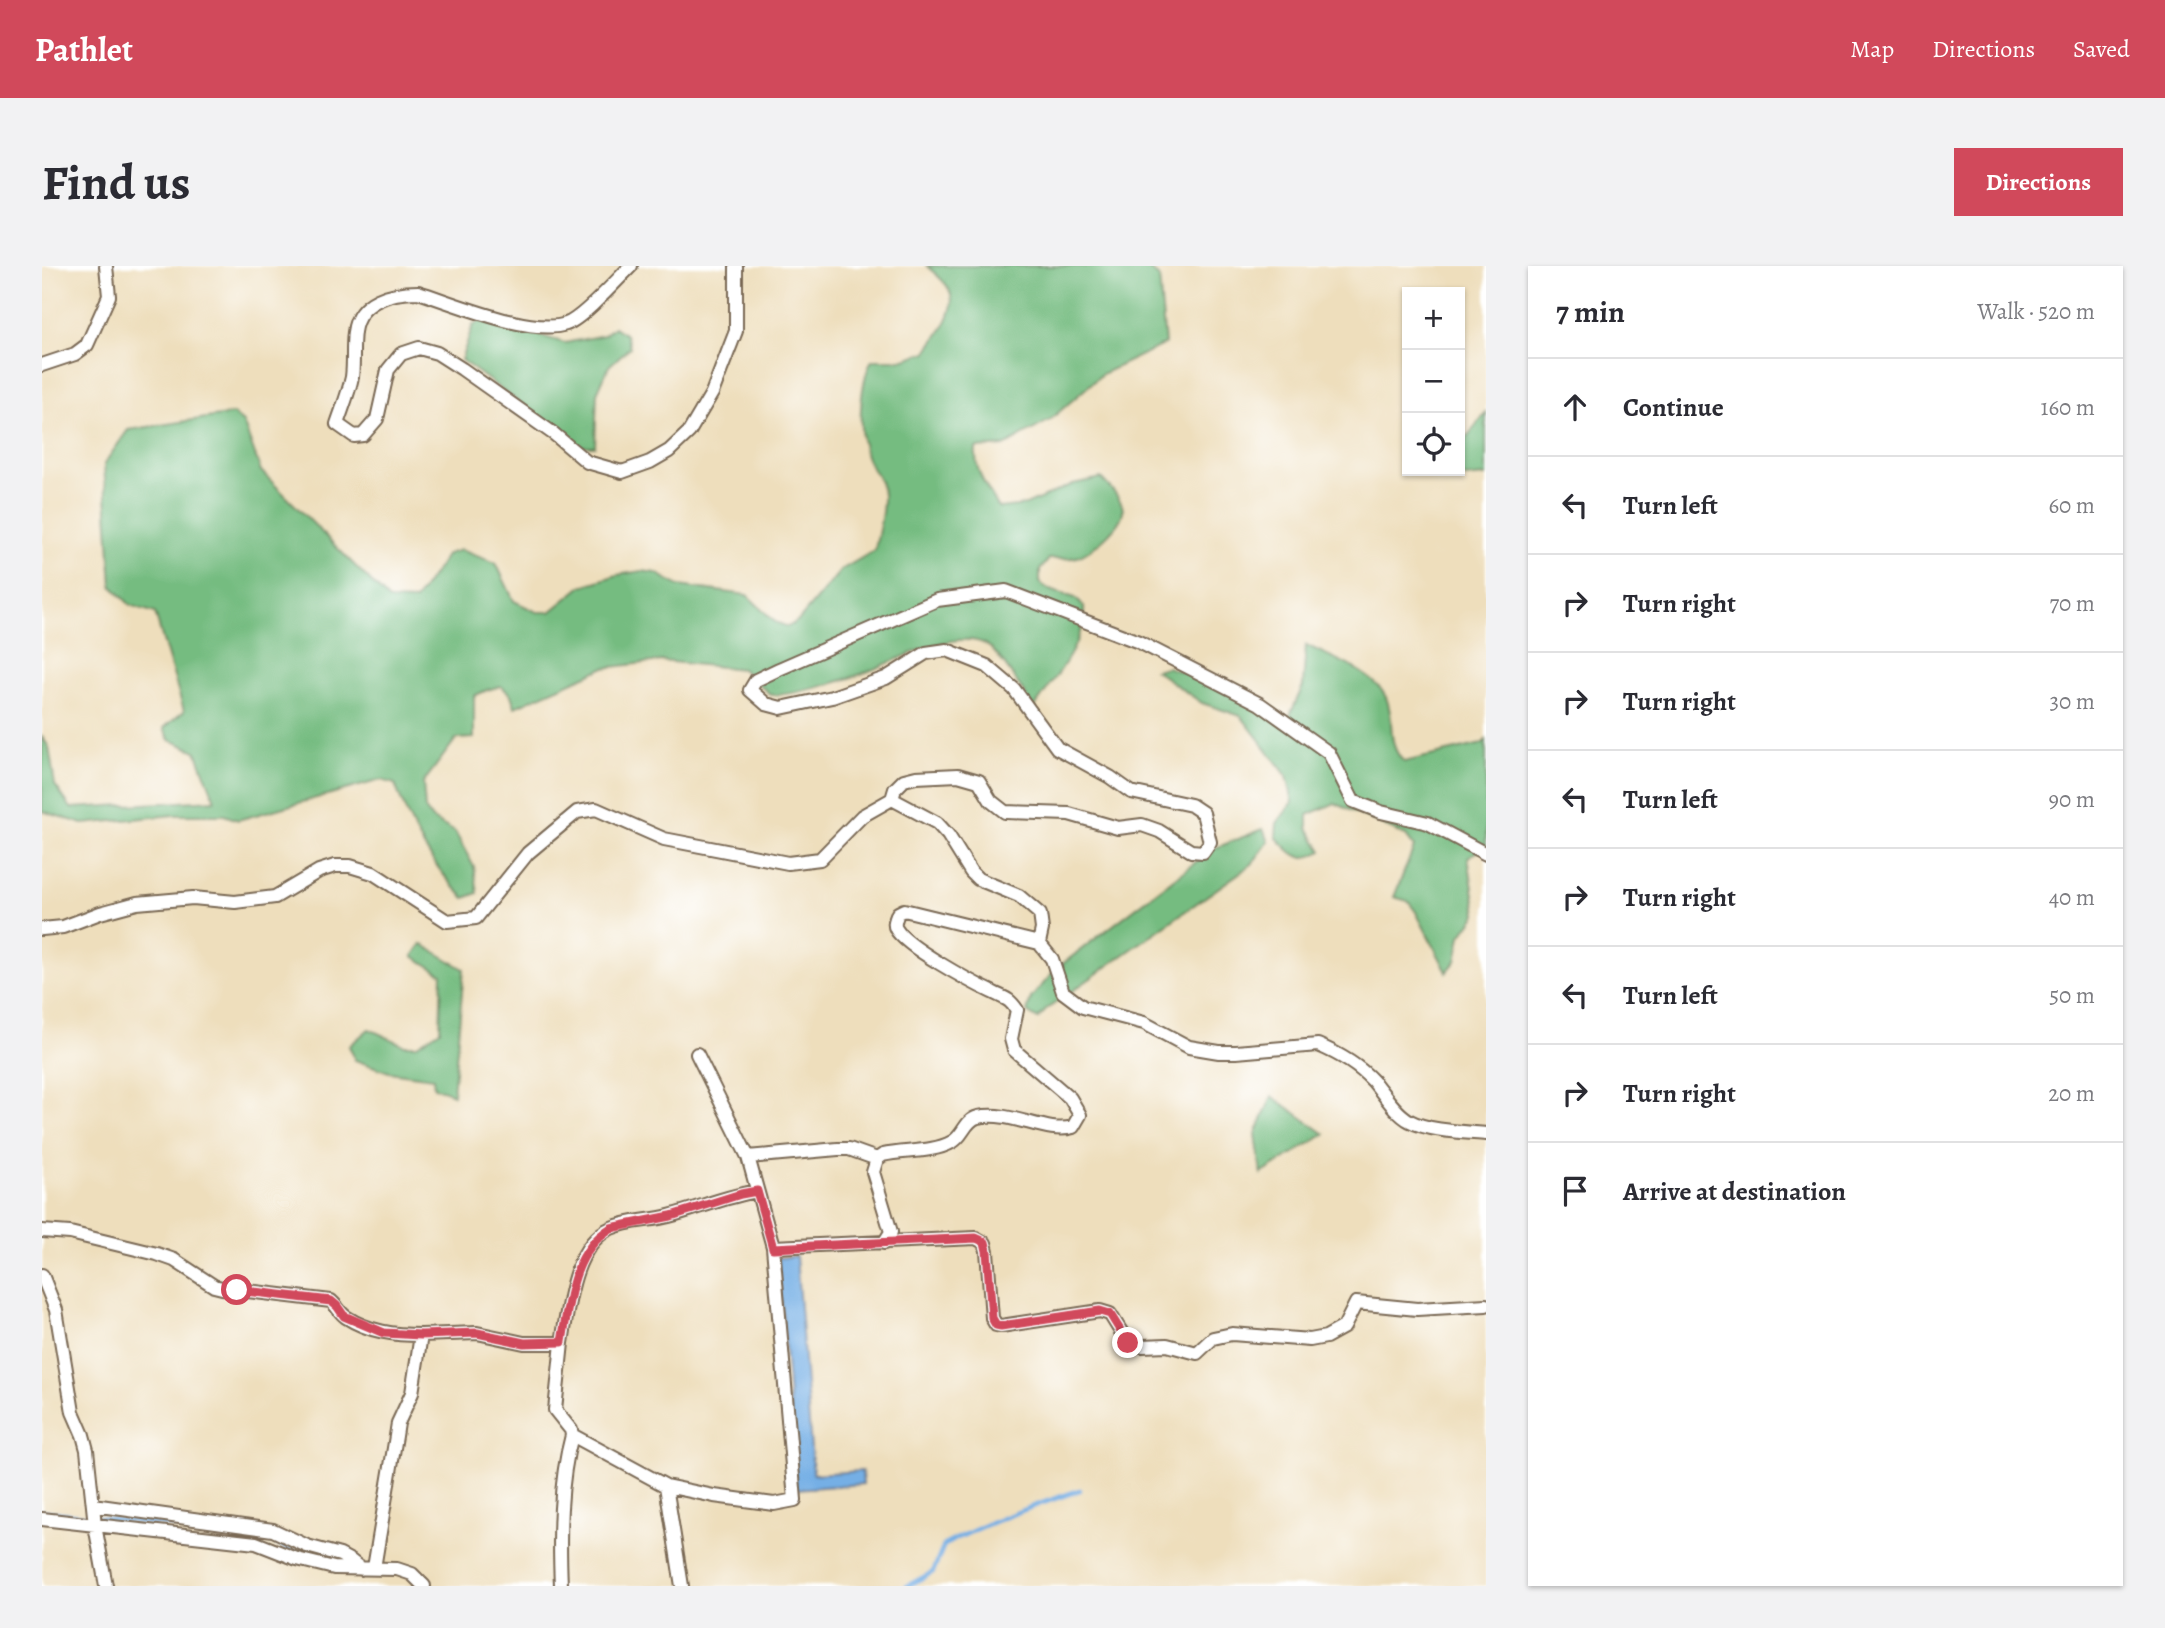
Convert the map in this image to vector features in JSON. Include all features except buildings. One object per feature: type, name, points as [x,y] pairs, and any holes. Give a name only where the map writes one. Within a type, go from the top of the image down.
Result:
[{"type":"street","points":[[42,365],[75,354],[87,345],[109,296],[106,266]]},
{"type":"street","points":[[631,266],[579,316],[567,324],[555,326],[530,326],[418,292],[402,292],[381,297],[361,314],[354,329],[352,378],[337,424],[354,436],[363,435],[377,419],[388,370],[401,354],[419,348],[437,353],[462,369],[554,434],[587,462],[622,472],[650,462],[669,451],[689,432],[712,393],[736,331],[736,266]]},
{"type":"street","points":[[42,929],[63,926],[137,902],[193,898],[235,902],[275,897],[319,871],[335,866],[350,866],[373,873],[447,921],[476,918],[528,853],[577,812],[596,809],[664,839],[788,863],[820,859],[862,816],[892,799],[895,789],[904,780],[916,777],[958,775],[979,781],[991,801],[1005,812],[1069,814],[1118,828],[1142,825],[1159,831],[1191,851],[1203,852],[1210,842],[1203,813],[1191,805],[1131,792],[1110,777],[1057,748],[1014,689],[988,666],[947,650],[926,653],[886,678],[832,697],[780,708],[766,704],[750,690],[756,680],[937,600],[1006,591],[1139,642],[1230,687],[1260,704],[1329,753],[1353,801],[1381,813],[1428,823],[1486,854]]},
{"type":"street","points":[[892,799],[937,822],[978,879],[1019,897],[1040,914],[1042,929],[1039,943]]},
{"type":"street","points":[[748,1157],[849,1149],[877,1159],[893,1153],[948,1144],[960,1137],[967,1124],[977,1117],[1009,1116],[1063,1130],[1073,1127],[1080,1115],[1070,1098],[1014,1050],[1011,1039],[1017,1010],[1010,999],[920,953],[896,930],[898,913],[904,910],[1039,943],[1052,959],[1063,992],[1083,1007],[1144,1023],[1189,1047],[1219,1052],[1318,1045],[1333,1051],[1370,1078],[1410,1121],[1439,1129],[1486,1134]]},
{"type":"street","points":[[572,1434],[666,1486],[713,1496],[774,1504],[795,1500],[773,1248],[748,1157],[697,1054]]},
{"type":"street","points":[[877,1159],[873,1172],[891,1232],[884,1243]]},
{"type":"street","points":[[561,1586],[562,1496],[572,1434],[555,1410],[562,1342],[573,1280],[589,1247],[611,1228],[671,1216],[757,1191]]},
{"type":"street","points":[[42,1231],[70,1233],[157,1254],[183,1264],[214,1286],[331,1301],[344,1316],[374,1330],[398,1335],[477,1333],[524,1343],[562,1342]]},
{"type":"street","points":[[773,1248],[971,1237],[981,1239],[985,1242],[987,1251],[992,1318],[996,1325],[1100,1311],[1110,1314],[1128,1343],[1142,1346],[1167,1345],[1197,1353],[1213,1338],[1232,1334],[1310,1340],[1326,1337],[1344,1327],[1356,1303],[1416,1309],[1486,1305]]},
{"type":"street","points":[[42,1275],[56,1310],[73,1412],[87,1450],[95,1525],[106,1586]]},
{"type":"street","points":[[368,1569],[396,1436],[402,1413],[412,1393],[421,1335]]},
{"type":"street","points":[[666,1486],[682,1586]]},
{"type":"street","points":[[93,1505],[273,1530],[307,1546],[340,1555],[368,1569]]},
{"type":"street","points":[[42,1519],[239,1540],[266,1546],[304,1561],[341,1569],[393,1568],[407,1572],[424,1586]]},
{"type":"green space","points":[[927,266],[1145,266],[1159,277],[1165,344],[1102,374],[1050,420],[1004,446],[976,448],[979,472],[999,508],[1026,505],[1073,484],[1101,478],[1115,493],[1123,510],[1118,523],[1097,544],[1077,557],[1049,559],[1040,570],[1040,583],[1050,590],[1075,598],[1084,607],[1080,634],[1074,647],[1034,708],[991,648],[972,640],[941,643],[843,680],[781,694],[771,695],[742,669],[661,661],[603,668],[515,707],[511,695],[501,686],[487,690],[474,696],[474,738],[456,739],[423,783],[425,809],[432,819],[455,832],[474,867],[478,893],[465,898],[432,860],[407,815],[395,784],[381,780],[238,820],[224,815],[174,815],[83,824],[42,811],[42,737],[49,747],[55,785],[71,808],[215,800],[196,751],[170,740],[164,728],[184,711],[155,613],[130,605],[112,586],[104,464],[128,430],[233,414],[243,422],[261,471],[389,600],[415,601],[447,554],[460,550],[496,563],[514,601],[537,612],[550,612],[582,586],[617,575],[642,571],[656,573],[679,586],[747,595],[775,622],[788,627],[799,620],[841,570],[875,550],[883,495],[863,446],[862,393],[872,360],[901,360],[927,352],[943,329],[950,312],[951,294],[945,283]]},
{"type":"green space","points":[[484,319],[565,343],[604,335],[614,327],[626,335],[630,347],[609,366],[597,393],[595,446],[579,446],[461,360],[473,325]]},
{"type":"green space","points":[[1486,413],[1486,476],[1464,478],[1465,441]]},
{"type":"green space","points":[[1306,645],[1352,667],[1382,690],[1389,708],[1395,748],[1404,762],[1482,744],[1486,740],[1486,847],[1468,857],[1477,914],[1461,936],[1456,961],[1447,972],[1416,912],[1408,901],[1394,897],[1414,847],[1406,836],[1335,803],[1308,815],[1308,828],[1322,851],[1307,857],[1291,852],[1276,837],[1277,823],[1293,802],[1287,776],[1241,716],[1202,703],[1155,670],[1167,667],[1192,675],[1286,724],[1303,686]]},
{"type":"green space","points":[[1263,829],[1269,841],[1252,864],[1047,1009],[1038,1019],[1027,1012],[1031,998],[1057,968],[1213,849]]},
{"type":"green space","points":[[422,944],[464,969],[453,1094],[434,1087],[433,1078],[389,1072],[355,1060],[349,1046],[369,1029],[404,1045],[417,1045],[440,1030],[442,974],[413,956]]},
{"type":"green space","points":[[1272,1096],[1325,1134],[1261,1174],[1256,1134]]},
{"type":"water","points":[[796,1256],[813,1474],[862,1471],[863,1484],[796,1489],[778,1258]]},
{"type":"waterway","points":[[907,1586],[933,1572],[944,1545],[1028,1508],[1080,1490]]},
{"type":"waterway","points":[[42,1511],[261,1536],[292,1551],[339,1561]]},
{"type":"route","points":[[237,1290],[331,1301],[344,1316],[384,1333],[477,1333],[524,1343],[562,1342],[573,1280],[596,1238],[611,1228],[671,1216],[757,1191],[773,1248],[981,1239],[985,1242],[987,1251],[992,1318],[996,1325],[1100,1311],[1110,1314],[1128,1343]]}]
